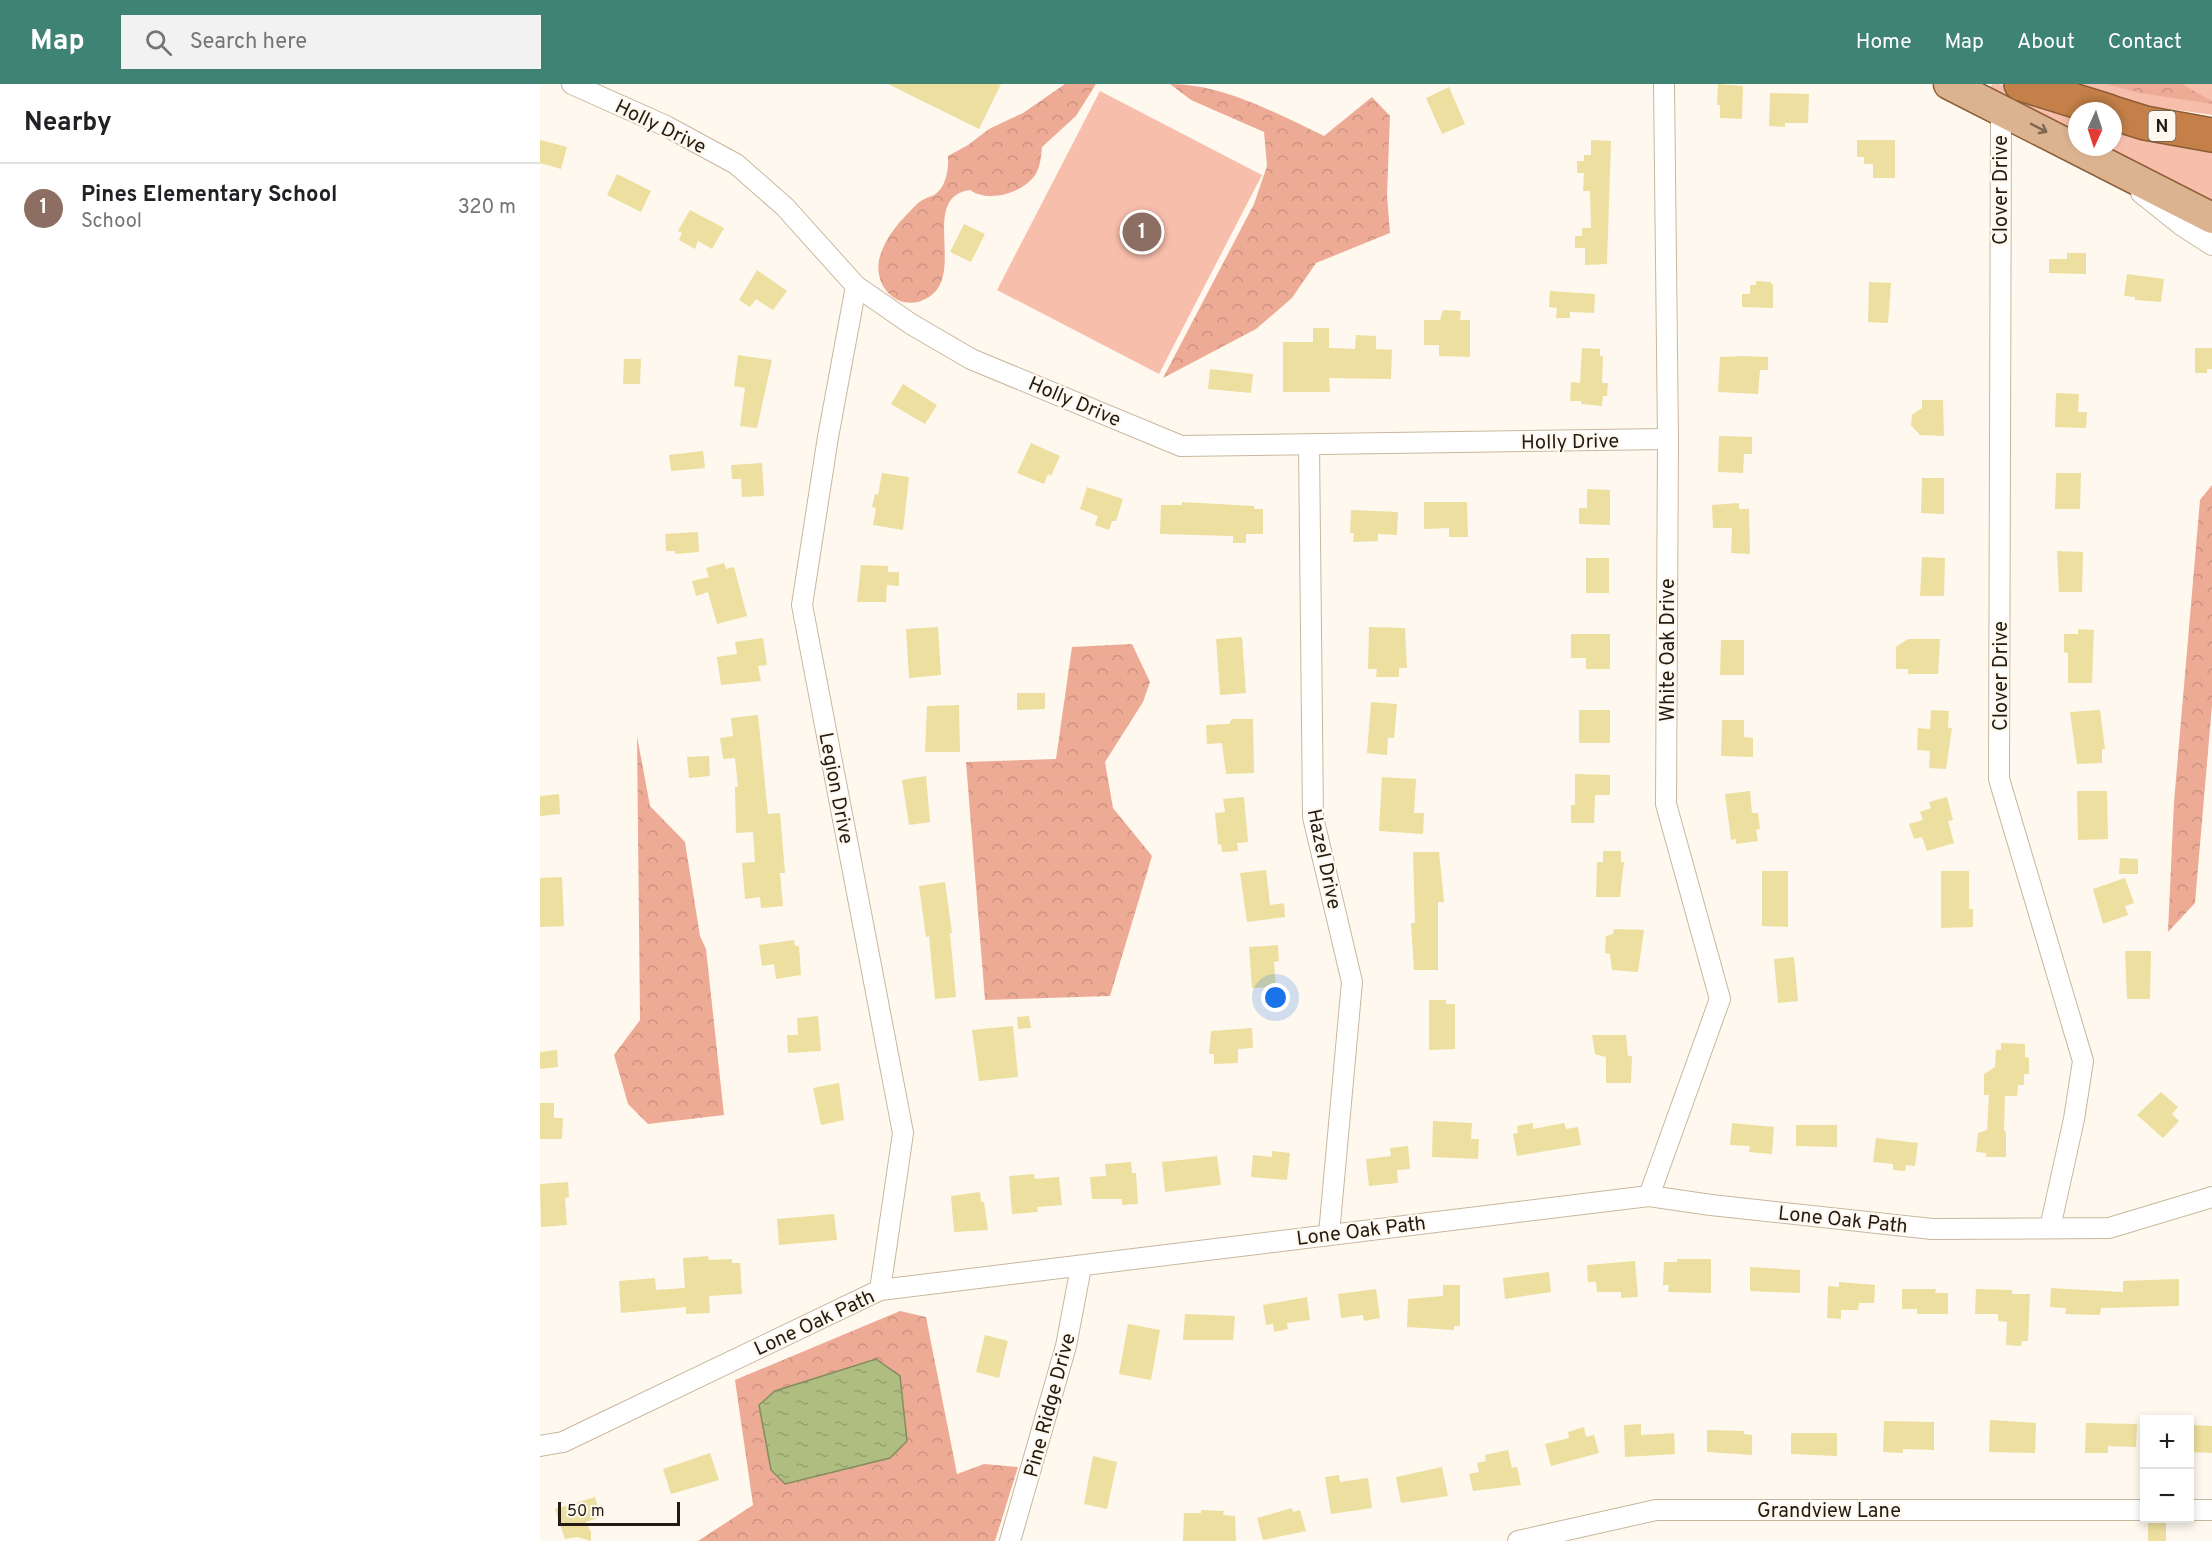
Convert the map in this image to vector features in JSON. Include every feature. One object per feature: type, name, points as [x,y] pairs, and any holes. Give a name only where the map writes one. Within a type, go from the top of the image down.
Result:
[{"type":"highway","points":[[2021,84],[2079,102]]},
{"type":"highway","name":"N","points":[[2122,115],[2145,123],[2212,135]]},
{"type":"main road","points":[[1949,84],[2212,218]]},
{"type":"street","name":"Holly Drive","points":[[572,84],[666,126],[736,164],[785,207],[856,286],[911,324],[971,359],[1181,446],[1668,440]]},
{"type":"street","name":"White Oak Drive","points":[[1649,1196],[1720,999],[1666,804],[1668,440],[1664,84]]},
{"type":"street","name":"Clover Drive","points":[[2001,109],[1999,779],[2083,1061],[2074,1119],[2050,1228]]},
{"type":"street","points":[[2097,158],[2181,225],[2212,245]]},
{"type":"street","name":"Legion Drive","points":[[856,286],[828,437],[802,605],[903,1133],[880,1290]]},
{"type":"street","name":"Hazel Drive","points":[[1309,446],[1312,817],[1352,982],[1329,1234]]},
{"type":"street","name":"Lone Oak Path","points":[[540,1446],[563,1442],[880,1290],[1649,1196],[1932,1229],[2109,1228],[2212,1197]]},
{"type":"street","name":"Pine Ridge Drive","points":[[1010,1541],[1066,1346],[1081,1267]]},
{"type":"street","name":"Grandview Lane","points":[[1518,1541],[1656,1510],[2140,1510]]},
{"type":"street","points":[[2194,1510],[2212,1510]]},
{"type":"shaded area","points":[[1992,84],[1999,84],[2068,107],[2068,128],[1990,89]]},
{"type":"shaded area","points":[[2068,84],[2212,84],[2212,115],[2122,102]]},
{"type":"shaded area","points":[[1100,91],[1262,175],[1159,374],[997,290]]},
{"type":"shaded area","points":[[2122,125],[2212,143],[2212,200],[2122,155]]},
{"type":"green space","points":[[1065,84],[1096,84],[1076,116],[1042,147],[1040,164],[1035,176],[1026,185],[1002,195],[985,196],[970,190],[955,196],[947,206],[944,221],[944,272],[939,286],[929,297],[918,302],[908,303],[891,295],[884,288],[880,278],[878,268],[880,256],[892,231],[908,213],[920,202],[941,189],[947,172],[948,156],[968,145],[989,129],[1023,113]]},
{"type":"green space","points":[[1170,84],[1190,85],[1229,94],[1268,109],[1324,136],[1372,97],[1390,116],[1387,195],[1390,233],[1316,263],[1292,298],[1256,329],[1163,378],[1254,204],[1267,166],[1264,132],[1191,100]]},
{"type":"green space","points":[[2106,84],[2182,84],[2212,101],[2212,104],[2140,93]]},
{"type":"green space","points":[[2212,485],[2212,705],[2195,903],[2168,932],[2174,802],[2200,500]]},
{"type":"green space","points":[[1132,644],[1150,682],[1143,702],[1105,762],[1113,808],[1152,856],[1110,996],[985,1000],[966,762],[1056,759],[1072,647]]},
{"type":"green space","points":[[637,736],[650,806],[685,842],[700,936],[706,949],[724,1115],[648,1124],[628,1104],[614,1055],[640,1020]]},
{"type":"green space","points":[[900,1311],[926,1317],[957,1474],[984,1464],[1018,1467],[995,1541],[698,1541],[753,1505],[735,1380]]},
{"type":"water","points":[[876,1359],[900,1376],[907,1441],[890,1458],[785,1484],[771,1470],[759,1405],[775,1391]]},
{"type":"building","points":[[888,84],[1001,84],[979,129]]},
{"type":"building","points":[[1718,84],[1743,86],[1742,119],[1720,118],[1720,105],[1717,105]]},
{"type":"building","points":[[1449,87],[1465,124],[1442,134],[1426,98]]},
{"type":"building","points":[[1770,93],[1809,94],[1808,123],[1785,123],[1785,127],[1769,126]]},
{"type":"building","points":[[540,140],[567,147],[561,169],[540,163]]},
{"type":"building","points":[[1591,140],[1611,141],[1607,264],[1585,265],[1585,248],[1575,248],[1575,236],[1582,236],[1582,228],[1591,228],[1590,191],[1583,191],[1584,173],[1577,173],[1577,161],[1584,161],[1584,155],[1591,155]]},
{"type":"building","points":[[1857,140],[1895,140],[1895,178],[1873,178],[1873,164],[1864,164],[1864,157],[1857,157]]},
{"type":"building","points":[[617,174],[651,191],[641,212],[607,195]]},
{"type":"building","points":[[690,210],[724,228],[712,249],[698,241],[695,249],[679,240],[682,233],[678,231]]},
{"type":"building","points":[[964,224],[985,234],[971,262],[950,252]]},
{"type":"building","points":[[2067,253],[2086,253],[2086,274],[2049,273],[2049,259],[2067,259]]},
{"type":"building","points":[[757,270],[787,291],[773,310],[756,299],[750,307],[739,300]]},
{"type":"building","points":[[2127,274],[2164,279],[2161,302],[2135,300],[2135,297],[2124,296]]},
{"type":"building","points":[[1756,281],[1770,282],[1773,285],[1773,308],[1742,307],[1742,294],[1750,294],[1750,285],[1756,285]]},
{"type":"building","points":[[1869,282],[1891,283],[1888,323],[1868,322]]},
{"type":"building","points":[[1550,291],[1595,294],[1594,313],[1570,312],[1570,318],[1556,318],[1557,308],[1549,307]]},
{"type":"building","points":[[1443,310],[1461,311],[1460,320],[1470,320],[1470,357],[1439,356],[1439,345],[1424,345],[1424,320],[1440,320]]},
{"type":"building","points":[[1313,328],[1329,328],[1329,348],[1355,349],[1356,335],[1376,336],[1376,349],[1392,350],[1391,379],[1329,378],[1330,392],[1283,392],[1283,342],[1313,342]]},
{"type":"building","points":[[1582,348],[1600,349],[1600,356],[1603,356],[1602,383],[1608,383],[1607,396],[1603,396],[1602,406],[1570,401],[1571,382],[1580,383]]},
{"type":"building","points":[[2195,348],[2212,348],[2212,369],[2207,369],[2207,373],[2195,373]]},
{"type":"building","points":[[738,355],[772,360],[757,428],[740,426],[745,388],[734,386]]},
{"type":"building","points":[[1720,357],[1768,357],[1768,370],[1760,370],[1758,394],[1718,392]]},
{"type":"building","points":[[624,359],[641,359],[640,384],[623,384]]},
{"type":"building","points":[[1210,369],[1253,374],[1251,393],[1208,389]]},
{"type":"building","points":[[903,384],[937,405],[925,424],[891,404]]},
{"type":"building","points":[[2056,393],[2079,394],[2078,412],[2087,412],[2086,428],[2055,427]]},
{"type":"building","points":[[1922,400],[1943,400],[1944,436],[1920,435],[1911,425],[1912,415],[1922,408]]},
{"type":"building","points":[[1719,436],[1752,437],[1752,454],[1744,454],[1743,473],[1718,472]]},
{"type":"building","points":[[1031,443],[1060,456],[1051,476],[1048,474],[1044,484],[1017,473]]},
{"type":"building","points":[[703,451],[705,468],[671,471],[669,455]]},
{"type":"building","points":[[762,463],[764,496],[742,497],[741,479],[732,479],[731,465]]},
{"type":"building","points":[[882,473],[909,477],[903,530],[873,525],[876,508],[872,507],[875,494],[878,495]]},
{"type":"building","points":[[2056,473],[2081,473],[2080,509],[2055,509]]},
{"type":"building","points":[[1922,478],[1944,478],[1944,514],[1921,513]]},
{"type":"building","points":[[1087,487],[1123,499],[1116,521],[1112,521],[1109,530],[1095,525],[1098,516],[1080,509]]},
{"type":"building","points":[[1587,489],[1610,490],[1610,525],[1579,524],[1579,508],[1587,508]]},
{"type":"building","points":[[1182,502],[1254,506],[1254,509],[1263,509],[1263,534],[1246,534],[1246,543],[1233,543],[1233,536],[1160,534],[1161,505],[1182,505]]},
{"type":"building","points":[[1424,502],[1467,502],[1468,537],[1449,537],[1449,528],[1424,529]]},
{"type":"building","points":[[1739,503],[1739,509],[1749,509],[1750,554],[1731,553],[1732,528],[1713,528],[1712,505]]},
{"type":"building","points":[[1351,510],[1398,512],[1397,535],[1378,534],[1378,541],[1353,542],[1354,533],[1350,533]]},
{"type":"building","points":[[698,532],[699,552],[675,554],[675,551],[666,551],[665,534]]},
{"type":"building","points":[[2057,551],[2083,552],[2082,592],[2059,592]]},
{"type":"building","points":[[1922,557],[1945,558],[1944,596],[1920,596]]},
{"type":"building","points":[[1586,558],[1609,558],[1609,593],[1586,593]]},
{"type":"building","points":[[724,563],[726,569],[734,567],[747,616],[717,624],[708,592],[696,596],[692,581],[709,577],[706,568]]},
{"type":"building","points":[[861,565],[888,566],[888,572],[899,572],[899,586],[887,585],[886,602],[857,602]]},
{"type":"building","points":[[938,627],[941,675],[909,678],[906,629]]},
{"type":"building","points":[[1369,627],[1405,628],[1407,668],[1399,668],[1399,677],[1376,677],[1377,669],[1368,669]]},
{"type":"building","points":[[2078,629],[2094,630],[2092,683],[2068,683],[2068,653],[2064,652],[2064,634],[2078,634]]},
{"type":"building","points":[[1571,634],[1610,634],[1610,669],[1586,669],[1586,658],[1571,658]]},
{"type":"building","points":[[1242,637],[1246,693],[1220,695],[1216,639]]},
{"type":"building","points":[[763,638],[767,665],[758,666],[761,681],[721,685],[717,657],[737,654],[735,642]]},
{"type":"building","points":[[1908,639],[1940,639],[1938,674],[1908,674],[1908,669],[1896,669],[1896,647]]},
{"type":"building","points":[[1721,640],[1744,640],[1744,675],[1720,675]]},
{"type":"building","points":[[1017,693],[1045,693],[1045,709],[1017,710]]},
{"type":"building","points":[[1371,702],[1397,704],[1394,738],[1388,738],[1387,755],[1367,753]]},
{"type":"building","points":[[959,705],[960,752],[925,752],[927,706]]},
{"type":"building","points":[[1579,710],[1610,710],[1610,743],[1579,743]]},
{"type":"building","points":[[1931,710],[1949,711],[1948,728],[1952,728],[1946,769],[1929,768],[1930,751],[1917,750],[1918,728],[1930,729]]},
{"type":"building","points":[[2100,710],[2105,749],[2102,749],[2102,763],[2077,764],[2070,712]]},
{"type":"building","points":[[758,715],[768,814],[780,813],[785,873],[780,873],[783,906],[761,908],[760,897],[745,899],[742,863],[755,862],[753,832],[736,833],[735,787],[738,787],[735,758],[723,759],[720,738],[733,736],[731,718]]},
{"type":"building","points":[[1232,719],[1253,719],[1254,773],[1226,774],[1222,743],[1207,744],[1206,725],[1229,724]]},
{"type":"building","points":[[1722,720],[1744,720],[1744,737],[1753,738],[1753,757],[1721,756]]},
{"type":"building","points":[[709,756],[710,776],[689,778],[687,757]]},
{"type":"building","points":[[1575,774],[1610,775],[1610,795],[1595,795],[1594,823],[1571,823],[1571,805],[1575,805]]},
{"type":"building","points":[[926,776],[930,822],[909,825],[902,780]]},
{"type":"building","points":[[1382,777],[1416,779],[1414,813],[1424,813],[1423,834],[1379,831]]},
{"type":"building","points":[[1750,791],[1752,813],[1758,813],[1760,829],[1756,830],[1758,841],[1736,844],[1736,839],[1731,840],[1725,794]]},
{"type":"building","points":[[2077,791],[2107,791],[2108,839],[2078,840]]},
{"type":"building","points":[[559,794],[560,814],[540,816],[540,796]]},
{"type":"building","points":[[1244,797],[1248,842],[1237,843],[1238,851],[1222,852],[1221,844],[1218,845],[1215,813],[1225,812],[1223,799]]},
{"type":"building","points":[[1947,797],[1953,820],[1948,821],[1954,843],[1927,851],[1922,837],[1914,839],[1909,824],[1923,820],[1920,812],[1931,808],[1929,802]]},
{"type":"building","points":[[1603,851],[1621,851],[1621,862],[1624,862],[1620,897],[1596,897],[1597,862],[1603,862]]},
{"type":"building","points":[[1413,852],[1439,852],[1444,902],[1438,902],[1438,970],[1414,970],[1411,923],[1415,923]]},
{"type":"building","points":[[2120,858],[2138,859],[2138,874],[2119,874]]},
{"type":"building","points":[[1266,870],[1270,905],[1284,903],[1285,917],[1247,922],[1240,873]]},
{"type":"building","points":[[1762,871],[1788,871],[1788,927],[1762,926]]},
{"type":"building","points":[[1941,871],[1969,871],[1969,909],[1973,909],[1973,927],[1941,928]]},
{"type":"building","points":[[562,877],[564,926],[540,927],[540,878]]},
{"type":"building","points":[[2125,878],[2134,903],[2125,906],[2128,915],[2103,924],[2093,889]]},
{"type":"building","points":[[945,882],[952,933],[950,933],[956,997],[935,999],[929,936],[926,937],[919,886]]},
{"type":"building","points":[[1614,929],[1644,930],[1638,972],[1612,970],[1610,954],[1605,953],[1606,936],[1613,934]]},
{"type":"building","points":[[794,940],[795,946],[799,946],[801,975],[776,979],[774,964],[762,966],[759,945]]},
{"type":"building","points":[[1278,945],[1279,961],[1274,962],[1276,987],[1252,988],[1249,947]]},
{"type":"building","points":[[2125,951],[2151,951],[2150,999],[2127,999]]},
{"type":"building","points":[[1794,957],[1798,1001],[1778,1003],[1774,959]]},
{"type":"building","points":[[1429,1000],[1446,1000],[1446,1004],[1455,1004],[1455,1049],[1429,1050]]},
{"type":"building","points":[[818,1016],[821,1051],[788,1053],[787,1035],[798,1035],[797,1018]]},
{"type":"building","points":[[1029,1016],[1031,1028],[1018,1029],[1017,1017]]},
{"type":"building","points":[[1013,1026],[1018,1077],[979,1081],[972,1030]]},
{"type":"building","points":[[1252,1028],[1253,1048],[1238,1049],[1238,1063],[1214,1064],[1214,1054],[1209,1054],[1211,1031]]},
{"type":"building","points":[[1592,1035],[1626,1035],[1628,1056],[1632,1056],[1631,1083],[1606,1083],[1606,1057],[1595,1054]]},
{"type":"building","points":[[2001,1043],[2025,1044],[2025,1057],[2029,1058],[2029,1074],[2024,1074],[2024,1085],[2018,1085],[2017,1096],[2005,1096],[2006,1157],[1986,1157],[1986,1153],[1976,1152],[1978,1133],[1987,1130],[1989,1095],[1984,1095],[1984,1074],[1995,1067],[1996,1050],[2001,1050]]},
{"type":"building","points":[[557,1050],[558,1067],[540,1069],[540,1052]]},
{"type":"building","points":[[839,1083],[844,1120],[821,1125],[813,1088]]},
{"type":"building","points":[[2161,1092],[2178,1107],[2172,1114],[2179,1121],[2163,1138],[2137,1115]]},
{"type":"building","points":[[540,1103],[554,1103],[554,1118],[563,1118],[562,1139],[540,1139]]},
{"type":"building","points":[[1433,1121],[1472,1123],[1471,1139],[1479,1139],[1478,1159],[1432,1157]]},
{"type":"building","points":[[1533,1123],[1533,1129],[1564,1123],[1566,1129],[1578,1127],[1581,1145],[1517,1156],[1513,1134],[1518,1133],[1517,1126]]},
{"type":"building","points":[[1732,1123],[1774,1127],[1772,1154],[1749,1152],[1750,1146],[1730,1145]]},
{"type":"building","points":[[1796,1125],[1837,1125],[1837,1147],[1796,1146]]},
{"type":"building","points":[[1876,1138],[1918,1143],[1915,1166],[1906,1165],[1905,1171],[1893,1170],[1893,1164],[1873,1162]]},
{"type":"building","points":[[1408,1146],[1410,1169],[1397,1170],[1398,1183],[1369,1186],[1366,1159],[1391,1156],[1390,1148]]},
{"type":"building","points":[[1272,1151],[1290,1153],[1287,1180],[1251,1177],[1253,1155],[1272,1157]]},
{"type":"building","points":[[1217,1156],[1221,1185],[1165,1192],[1162,1162]]},
{"type":"building","points":[[1131,1162],[1132,1173],[1136,1173],[1138,1204],[1122,1205],[1122,1199],[1092,1199],[1090,1177],[1106,1176],[1105,1164]]},
{"type":"building","points":[[1034,1174],[1035,1179],[1059,1177],[1062,1205],[1037,1207],[1038,1212],[1012,1214],[1009,1176]]},
{"type":"building","points":[[568,1182],[569,1197],[565,1198],[567,1225],[541,1227],[540,1184]]},
{"type":"building","points":[[980,1192],[981,1202],[984,1202],[988,1230],[954,1232],[951,1196]]},
{"type":"building","points":[[834,1214],[837,1240],[779,1245],[777,1219]]},
{"type":"building","points":[[708,1256],[709,1260],[732,1259],[732,1263],[740,1263],[742,1294],[709,1296],[710,1313],[686,1314],[686,1307],[621,1313],[619,1281],[655,1278],[656,1290],[685,1288],[683,1258]]},
{"type":"building","points":[[1677,1259],[1711,1259],[1711,1293],[1668,1292],[1669,1285],[1663,1285],[1664,1262],[1677,1262]]},
{"type":"building","points":[[1635,1261],[1638,1297],[1621,1298],[1621,1292],[1597,1292],[1596,1282],[1588,1282],[1587,1265]]},
{"type":"building","points":[[1750,1267],[1800,1270],[1800,1293],[1750,1291]]},
{"type":"building","points":[[1549,1272],[1551,1292],[1505,1299],[1503,1278]]},
{"type":"building","points":[[2179,1279],[2179,1306],[2101,1308],[2100,1315],[2065,1314],[2066,1308],[2050,1307],[2051,1288],[2123,1292],[2123,1281]]},
{"type":"building","points":[[1839,1282],[1875,1285],[1874,1303],[1859,1303],[1858,1310],[1841,1310],[1841,1319],[1827,1318],[1828,1286],[1839,1287]]},
{"type":"building","points":[[1443,1285],[1460,1285],[1460,1326],[1454,1326],[1454,1330],[1407,1327],[1408,1299],[1443,1296]]},
{"type":"building","points":[[1376,1289],[1380,1318],[1364,1321],[1363,1315],[1341,1318],[1338,1294]]},
{"type":"building","points":[[1902,1289],[1936,1289],[1935,1293],[1948,1293],[1948,1314],[1917,1314],[1917,1309],[1902,1309]]},
{"type":"building","points":[[1976,1289],[2012,1290],[2012,1294],[2030,1294],[2028,1341],[2022,1341],[2021,1346],[2006,1345],[2007,1322],[1998,1321],[1998,1314],[1975,1314]]},
{"type":"building","points":[[1307,1297],[1310,1320],[1287,1323],[1288,1329],[1274,1332],[1273,1324],[1266,1325],[1263,1305]]},
{"type":"building","points":[[1185,1314],[1235,1316],[1233,1340],[1183,1340]]},
{"type":"building","points":[[1128,1324],[1160,1330],[1151,1380],[1119,1374]]},
{"type":"building","points":[[985,1335],[1008,1341],[999,1378],[976,1372]]},
{"type":"building","points":[[1990,1420],[2036,1423],[2035,1453],[1989,1452]]},
{"type":"building","points":[[1884,1421],[1934,1422],[1934,1450],[1903,1449],[1903,1453],[1883,1452]]},
{"type":"building","points":[[2086,1423],[2137,1424],[2136,1447],[2108,1446],[2108,1453],[2085,1453]]},
{"type":"building","points":[[1641,1424],[1641,1435],[1674,1433],[1675,1454],[1625,1457],[1624,1425]]},
{"type":"building","points":[[2194,1425],[2212,1426],[2212,1453],[2194,1452]]},
{"type":"building","points":[[1584,1427],[1586,1437],[1594,1435],[1599,1453],[1551,1466],[1545,1444],[1569,1438],[1568,1432]]},
{"type":"building","points":[[1707,1430],[1744,1431],[1744,1434],[1752,1435],[1752,1455],[1707,1452]]},
{"type":"building","points":[[1791,1433],[1837,1433],[1837,1456],[1791,1454]]},
{"type":"building","points":[[1508,1450],[1512,1468],[1517,1467],[1521,1485],[1473,1491],[1469,1474],[1479,1472],[1477,1463],[1486,1461],[1485,1455]]},
{"type":"building","points":[[710,1453],[719,1480],[671,1494],[663,1469]]},
{"type":"building","points":[[1093,1456],[1117,1462],[1107,1509],[1084,1504]]},
{"type":"building","points":[[1442,1467],[1448,1496],[1401,1503],[1396,1477]]},
{"type":"building","points":[[1339,1475],[1340,1482],[1368,1478],[1372,1508],[1331,1514],[1325,1477]]},
{"type":"building","points":[[595,1497],[601,1517],[586,1522],[591,1532],[591,1541],[577,1537],[565,1539],[555,1509]]},
{"type":"building","points":[[1292,1508],[1293,1512],[1300,1510],[1306,1531],[1263,1540],[1257,1518]]},
{"type":"building","points":[[1201,1510],[1224,1511],[1223,1515],[1235,1516],[1236,1541],[1183,1541],[1184,1513],[1201,1513]]},
{"type":"building","points":[[2148,1523],[2166,1523],[2166,1541],[2148,1541]]},
{"type":"place","name":"Pines Elementary School","points":[[1142,232]]}]
